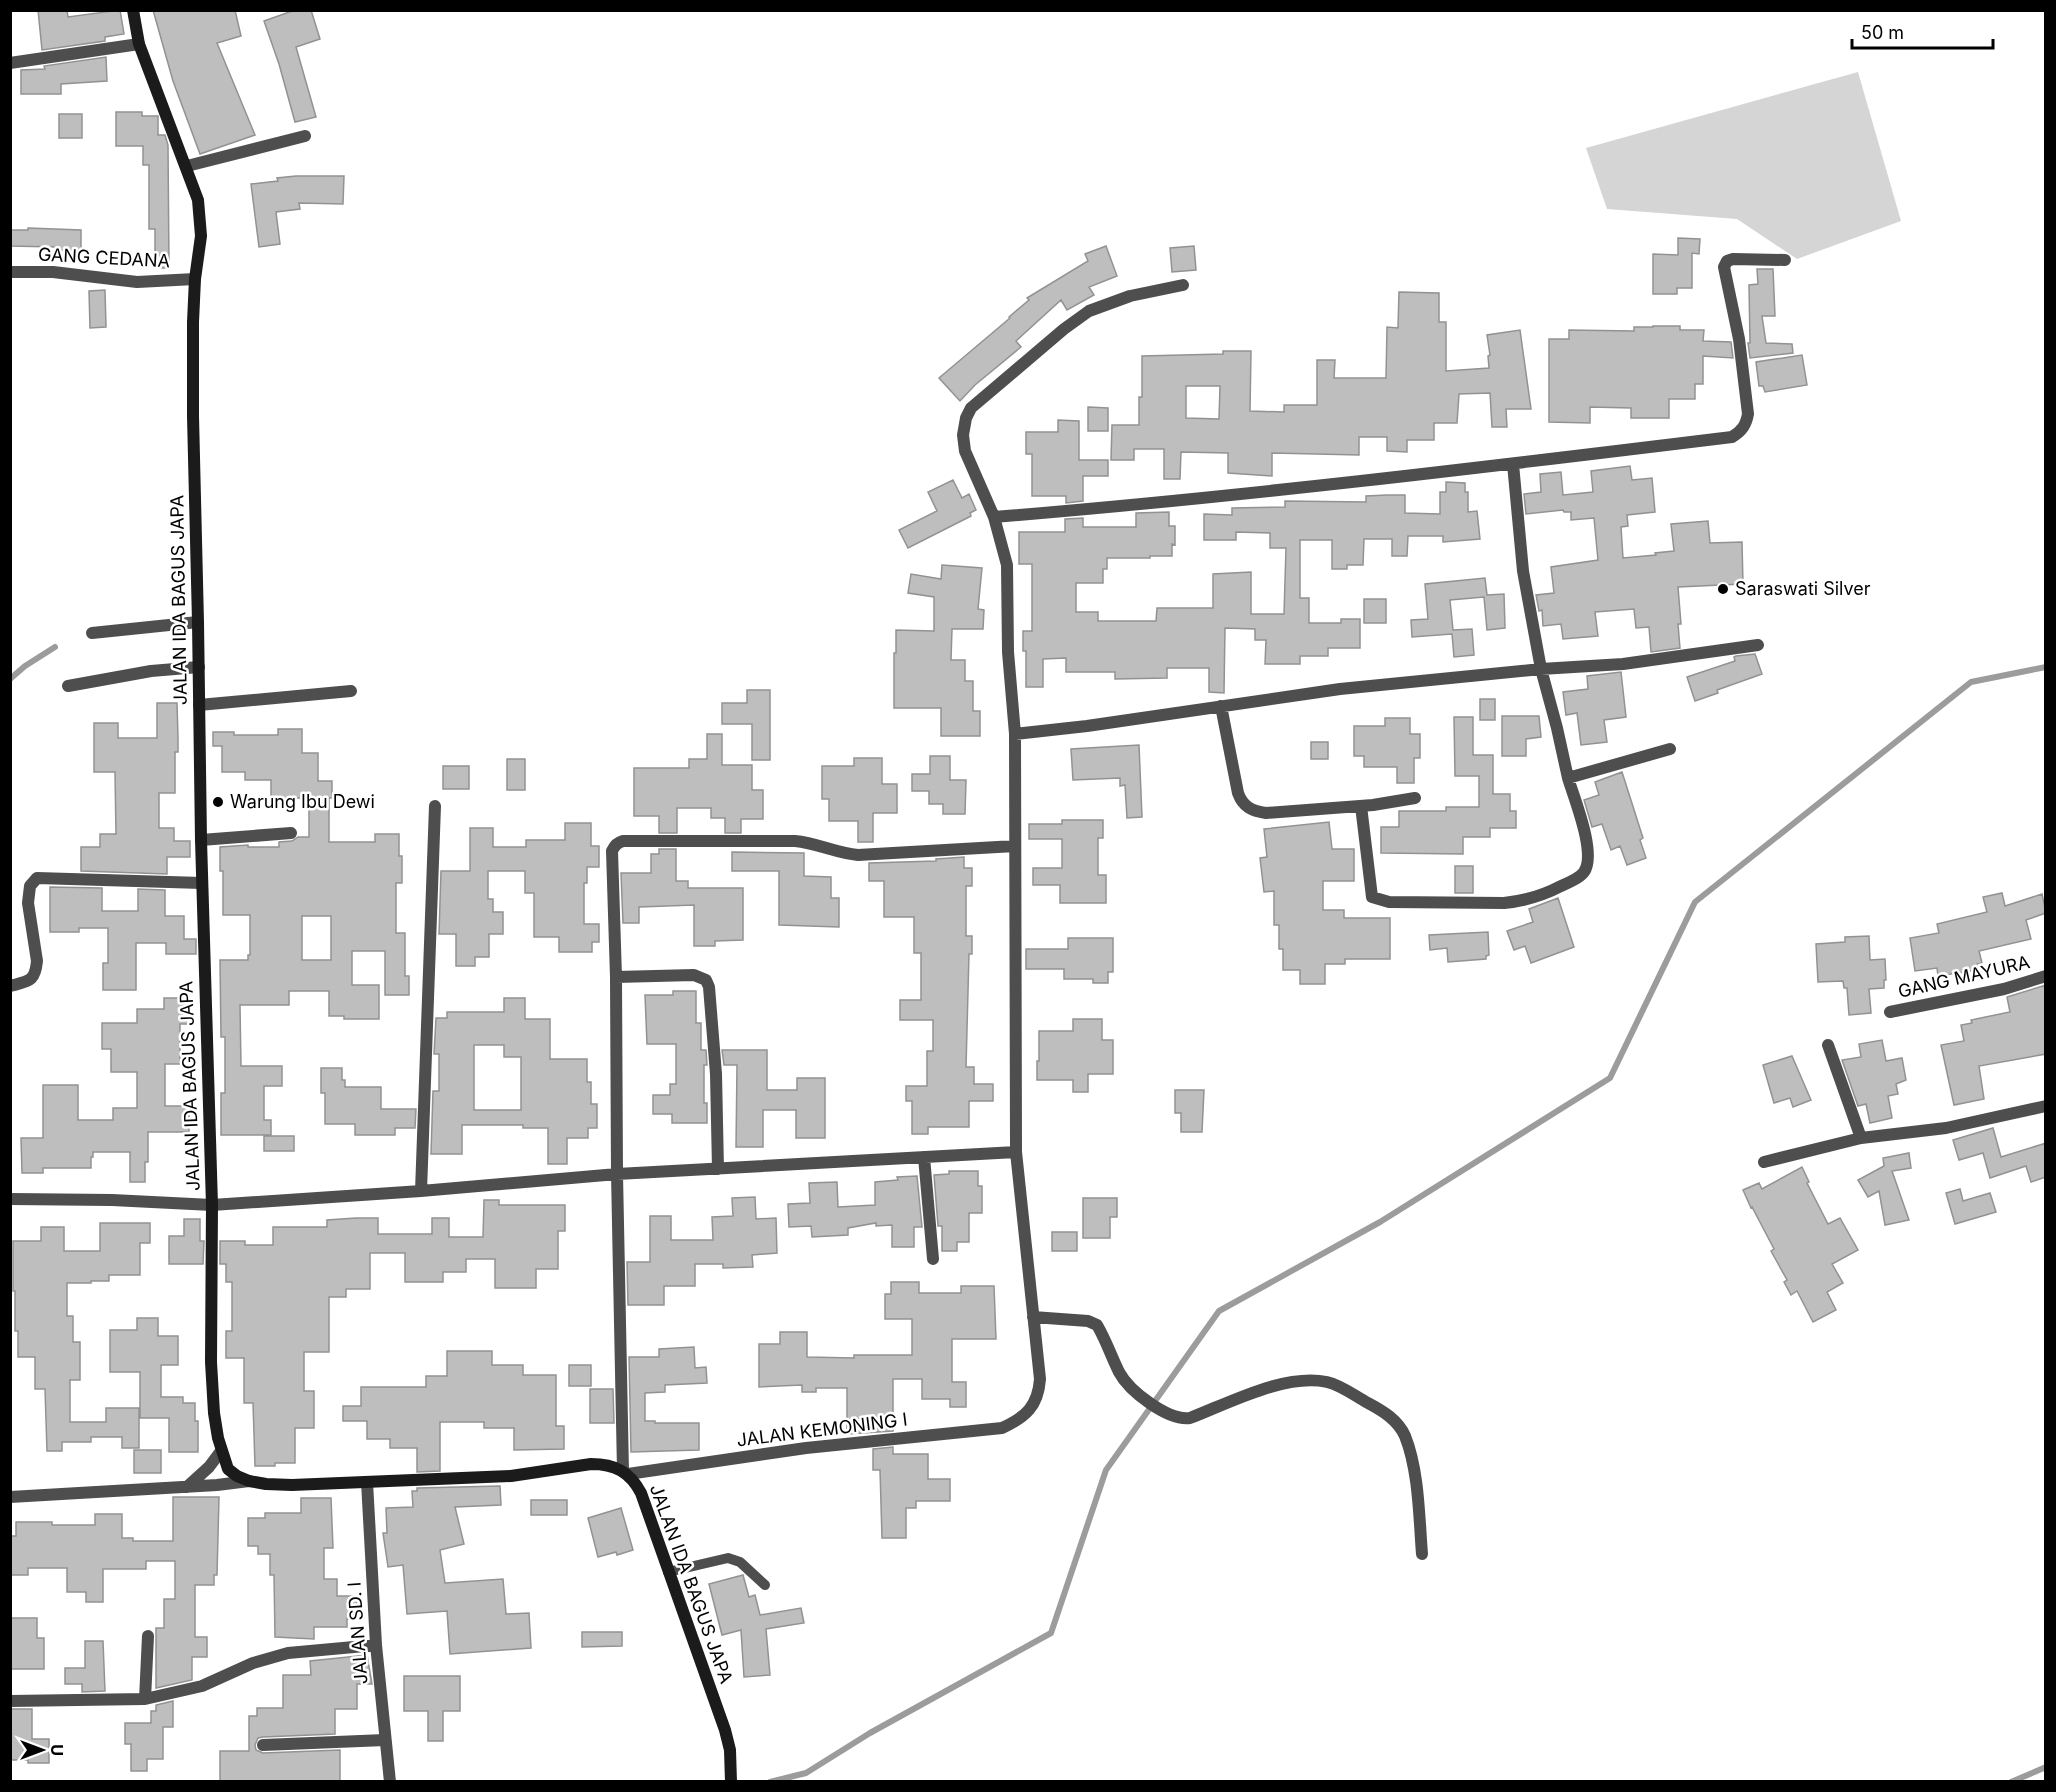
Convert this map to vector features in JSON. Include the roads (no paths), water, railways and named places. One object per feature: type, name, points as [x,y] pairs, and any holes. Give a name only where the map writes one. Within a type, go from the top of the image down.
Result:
[{"type":"street","name":"JALAN IDA BAGUS JAPA","points":[[133,10],[139,44],[187,166],[198,200],[200,218],[201,236],[195,279],[193,322],[193,416],[202,883],[212,1205],[211,1362],[214,1413],[221,1451],[228,1469],[249,1481]]},
{"type":"street","points":[[10,63],[139,44]]},
{"type":"street","points":[[187,166],[305,136]]},
{"type":"street","points":[[993,517],[1159,503],[1732,437],[1738,434],[1746,423],[1748,414],[1739,339],[1724,267],[1727,261],[1732,259],[1785,260]]},
{"type":"street","name":"GANG CEDANA","points":[[10,272],[53,272],[138,282],[195,279]]},
{"type":"street","points":[[1183,285],[1130,296],[1089,311],[1064,329],[971,408],[966,418],[963,435],[965,451],[993,517],[1007,565],[1008,652],[1015,734],[1016,1152],[1033,1317],[1088,1321],[1097,1325],[1120,1374],[1135,1391],[1171,1416],[1191,1418],[1266,1389],[1313,1380],[1341,1388],[1388,1414],[1404,1435],[1416,1484],[1422,1554]]},
{"type":"street","points":[[1361,806],[1372,897],[1389,902],[1503,903],[1548,893],[1584,873],[1587,866],[1587,842],[1568,778],[1541,669],[1522,571],[1513,464]]},
{"type":"street","points":[[92,633],[198,622]]},
{"type":"street","points":[[1015,734],[1375,685],[1541,669],[1623,664],[1758,645]]},
{"type":"street","points":[[68,686],[151,672],[199,667]]},
{"type":"street","points":[[199,705],[351,691]]},
{"type":"street","points":[[1221,706],[1238,793],[1241,802],[1256,812],[1361,806],[1415,798]]},
{"type":"street","points":[[1568,778],[1670,749]]},
{"type":"street","points":[[421,1191],[435,806]]},
{"type":"street","points":[[201,840],[291,833]]},
{"type":"street","points":[[10,1497],[187,1487],[249,1481],[292,1485],[511,1476],[591,1464],[603,1464],[626,1473],[617,1174],[616,977],[612,851],[618,842],[795,841],[811,842],[858,855],[1015,846]]},
{"type":"street","points":[[10,986],[34,978],[36,970],[37,961],[28,903],[30,886],[37,878],[202,883]]},
{"type":"street","points":[[616,977],[694,975],[706,980],[709,987],[716,1074],[718,1169]]},
{"type":"street","name":"GANG MAYURA","points":[[1890,1012],[2004,989],[2046,976]]},
{"type":"street","points":[[1828,1045],[1861,1138]]},
{"type":"street","points":[[1764,1162],[1861,1138],[1946,1128],[2046,1106]]},
{"type":"street","points":[[10,1199],[112,1200],[212,1205],[421,1191],[617,1174],[1016,1152]]},
{"type":"street","points":[[924,1157],[933,1259]]},
{"type":"street","name":"JALAN KEMONING I","points":[[626,1473],[806,1449],[1002,1428],[1020,1420],[1039,1391],[1040,1378],[1033,1317]]},
{"type":"street","points":[[187,1487],[209,1467],[221,1451]]},
{"type":"street","name":"JALAN IDA BAGUS JAPA","points":[[626,1473],[635,1481],[641,1493],[725,1730],[730,1750],[731,1782]]},
{"type":"street","name":"JALAN SD. I","points":[[366,1482],[376,1646],[390,1782]]},
{"type":"street","points":[[145,1699],[148,1636]]},
{"type":"street","points":[[10,1701],[145,1699],[202,1686],[253,1663],[288,1653],[376,1646]]},
{"type":"street","points":[[263,1745],[385,1740]]},
{"type":"lane","points":[[668,1572],[728,1558],[740,1562],[765,1585]]},
{"type":"waterway","points":[[10,679],[25,666],[55,647]]},
{"type":"waterway","points":[[770,1782],[806,1773],[870,1733],[1051,1633],[1106,1470],[1219,1311],[1380,1222],[1610,1078],[1695,902],[1971,682],[2046,667]]},
{"type":"waterway","points":[[2011,1782],[2046,1767]]},
{"type":"place","name":"Saraswati Silver","points":[[1723,589]]},
{"type":"place","name":"Warung Ibu Dewi","points":[[218,802]]}]
